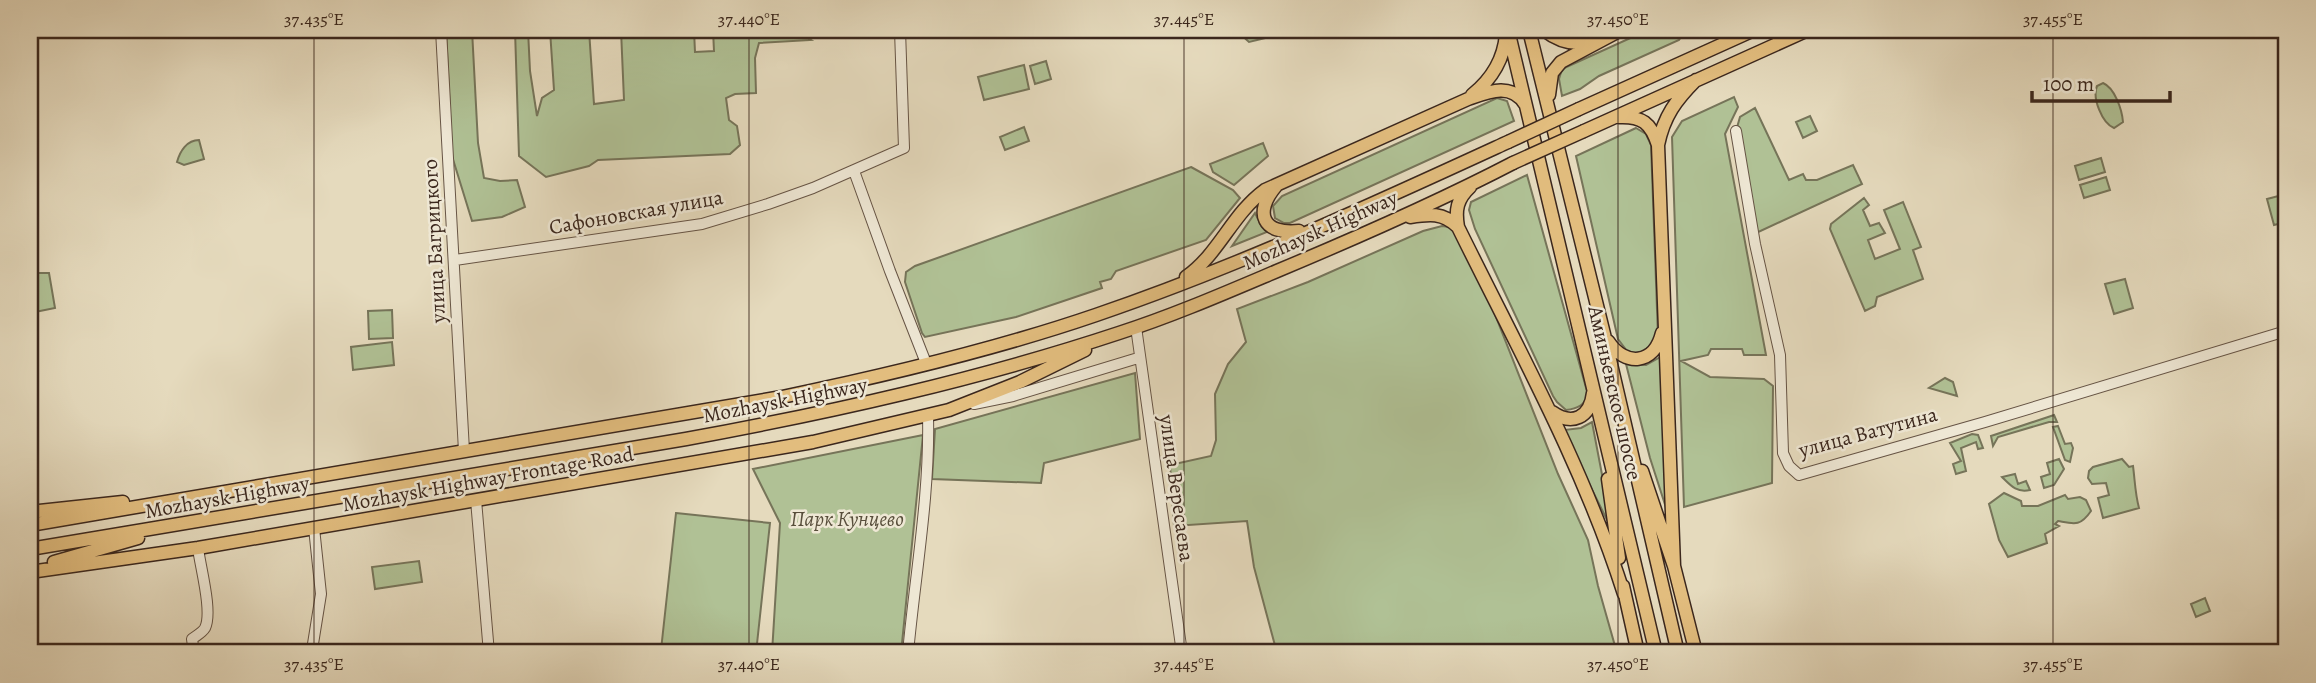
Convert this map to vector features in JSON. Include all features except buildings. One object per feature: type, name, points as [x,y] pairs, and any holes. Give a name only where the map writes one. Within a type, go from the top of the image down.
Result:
[{"type":"main road","points":[[1468,99],[1495,71],[1504,49],[1507,30]]},
{"type":"main road","name":"Аминьевское шоссе","points":[[1507,30],[1536,142],[1656,653]]},
{"type":"main road","name":"Аминьевское шоссе","points":[[1529,30],[1604,334],[1678,653]]},
{"type":"main road","points":[[1544,30],[1559,40],[1571,42],[1589,42],[1603,38]]},
{"type":"main road","points":[[1548,104],[1550,82],[1561,62],[1621,30]]},
{"type":"main road","points":[[1697,56],[1728,30]]},
{"type":"main road","points":[[1697,56],[1754,30]]},
{"type":"main road","name":"Mozhaysk Highway","points":[[30,549],[803,418],[932,388],[1029,361],[1136,327],[1320,253],[1808,30]]},
{"type":"main road","name":"Mozhaysk Highway","points":[[30,525],[782,397],[853,382],[1048,330],[1167,289],[1313,229],[1697,56]]},
{"type":"main road","points":[[1658,145],[1667,114],[1696,80]]},
{"type":"main road","points":[[1167,289],[1190,274],[1211,255],[1252,199],[1279,183],[1489,92],[1507,90],[1515,93],[1528,111]]},
{"type":"main road","points":[[1611,118],[1638,118],[1644,121],[1654,132],[1658,145],[1674,566]]},
{"type":"main road","points":[[1480,180],[1468,188],[1459,201],[1456,214],[1458,227],[1552,412],[1610,548],[1638,653]]},
{"type":"main road","points":[[1279,183],[1264,205],[1266,222],[1271,228],[1280,231],[1313,229]]},
{"type":"main road","points":[[1393,220],[1434,214],[1444,216],[1458,227]]},
{"type":"main road","points":[[1604,334],[1616,352],[1624,357],[1643,358],[1659,346],[1665,319]]},
{"type":"main road","name":"Mozhaysk Highway Frontage Road","points":[[30,570],[198,548],[813,442],[949,410],[1020,382],[1117,334]]},
{"type":"main road","points":[[1552,412],[1561,419],[1570,420],[1582,416],[1590,407],[1592,382]]},
{"type":"main road","points":[[1620,408],[1674,566],[1696,653]]},
{"type":"main road","points":[[1599,409],[1624,594]]},
{"type":"main road","points":[[30,512],[197,496]]},
{"type":"main road","points":[[30,570],[199,521]]},
{"type":"street","name":"улица Багрицкого","points":[[441,30],[456,260],[464,451]]},
{"type":"street","name":"Сафоновская улица","points":[[456,260],[702,224],[762,206],[854,171],[904,148],[900,30]]},
{"type":"street","name":"улица Ватутина","points":[[1736,131],[1755,244],[1780,355],[1783,453],[1789,466],[1799,475],[2286,331]]},
{"type":"street","points":[[854,171],[926,363]]},
{"type":"street","name":"улица Вересаева","points":[[1136,327],[1138,358],[1182,653]]},
{"type":"street","points":[[949,410],[1013,396],[1138,358]]},
{"type":"street","points":[[908,653],[920,546],[928,416]]},
{"type":"street","points":[[477,500],[489,653]]},
{"type":"street","points":[[310,652],[321,594],[314,528]]},
{"type":"street","points":[[194,653],[192,639],[207,625],[198,548]]},
{"type":"green space","points":[[446,30],[472,30],[478,143],[484,178],[517,180],[525,207],[502,217],[472,221],[452,156]]},
{"type":"green space","points":[[515,30],[528,30],[530,71],[537,116],[542,98],[554,90],[550,30],[589,30],[594,104],[624,100],[621,30],[694,30],[695,52],[714,51],[713,30],[795,30],[811,40],[759,43],[755,58],[756,93],[735,94],[726,98],[729,120],[737,126],[740,145],[730,154],[598,160],[589,166],[546,177],[519,156]]},
{"type":"green space","points":[[1239,30],[1272,30],[1274,36],[1249,42]]},
{"type":"green space","points":[[1648,30],[1681,30],[1683,34],[1679,40],[1562,96],[1559,79],[1562,69]]},
{"type":"green space","points":[[1046,61],[1051,79],[1035,84],[1030,66]]},
{"type":"green space","points":[[1024,65],[1029,89],[984,100],[978,77]]},
{"type":"green space","points":[[2103,83],[2114,94],[2121,112],[2123,122],[2114,128],[2102,116],[2097,103],[2097,86]]},
{"type":"green space","points":[[1734,97],[1738,107],[1725,134],[1766,355],[1744,355],[1742,349],[1711,349],[1708,355],[1681,361],[1710,377],[1764,379],[1773,386],[1772,483],[1684,507],[1672,137],[1682,121]]},
{"type":"green space","points":[[1497,98],[1507,101],[1514,121],[1290,223],[1275,218],[1273,206],[1282,196]]},
{"type":"green space","points":[[1755,108],[1789,180],[1803,174],[1806,180],[1817,180],[1853,165],[1862,184],[1754,234],[1736,131],[1740,117]]},
{"type":"green space","points":[[1810,116],[1817,131],[1803,138],[1796,122]]},
{"type":"green space","points":[[1024,127],[1029,141],[1005,150],[1000,137]]},
{"type":"green space","points":[[1636,128],[1646,134],[1651,145],[1658,337],[1657,343],[1637,354],[1627,351],[1618,339],[1576,156]]},
{"type":"green space","points":[[199,140],[204,159],[184,165],[177,162],[185,147]]},
{"type":"green space","points":[[1263,143],[1268,156],[1234,185],[1213,172],[1210,164]]},
{"type":"green space","points":[[2101,158],[2105,172],[2079,180],[2075,166]]},
{"type":"green space","points":[[1191,167],[1233,190],[1240,198],[1206,240],[1116,271],[1111,279],[1100,282],[1102,288],[1016,317],[925,337],[922,333],[905,282],[906,272],[915,266]]},
{"type":"green space","points":[[1527,175],[1588,395],[1583,404],[1566,410],[1553,396],[1475,229],[1469,210],[1471,202]]},
{"type":"green space","points":[[2106,177],[2110,190],[2084,198],[2080,185]]},
{"type":"green space","points":[[2286,194],[2286,222],[2274,225],[2267,199]]},
{"type":"green space","points":[[1864,198],[1869,205],[1863,210],[1870,226],[1879,223],[1885,233],[1868,240],[1875,259],[1900,249],[1884,210],[1903,202],[1921,247],[1913,250],[1923,279],[1877,297],[1875,306],[1865,311],[1830,229],[1831,224]]},
{"type":"green space","points":[[1255,213],[1267,232],[1232,246]]},
{"type":"green space","points":[[1442,226],[1456,228],[1479,274],[1558,474],[1588,540],[1617,653],[1277,653],[1254,567],[1247,521],[1174,526],[1170,465],[1211,456],[1216,440],[1215,394],[1228,364],[1246,342],[1237,309],[1308,282],[1423,231]]},
{"type":"green space","points":[[35,273],[49,273],[55,308],[30,313],[30,284]]},
{"type":"green space","points":[[2125,279],[2133,308],[2114,314],[2105,284]]},
{"type":"green space","points":[[392,310],[393,338],[369,339],[368,311]]},
{"type":"green space","points":[[392,342],[394,365],[353,370],[351,347]]},
{"type":"green space","points":[[1664,355],[1669,517],[1650,458],[1626,364],[1646,365]]},
{"type":"green space","points":[[1135,373],[1140,439],[1044,463],[1041,483],[932,479],[935,429]]},
{"type":"green space","points":[[1945,378],[1953,382],[1957,396],[1929,388]]},
{"type":"green space","points":[[2054,415],[2057,422],[1998,437],[1993,446],[1991,436]]},
{"type":"green space","points":[[1592,422],[1612,527],[1564,430],[1581,428]]},
{"type":"green space","points":[[2058,426],[2065,444],[2071,443],[2073,448],[2070,462],[2065,460],[2053,427]]},
{"type":"green space","points":[[1972,434],[1978,435],[1983,448],[1978,449],[1976,442],[1961,448],[1966,471],[1956,474],[1953,464],[1961,461],[1950,443]]},
{"type":"green space","name":"Парк Кунцево","points":[[923,435],[901,653],[772,653],[780,523],[753,469]]},
{"type":"green space","points":[[2059,459],[2064,469],[2054,485],[2044,488],[2041,477],[2050,474],[2047,463]]},
{"type":"green space","points":[[2122,459],[2129,467],[2133,466],[2139,508],[2103,518],[2098,498],[2109,495],[2106,483],[2092,484],[2088,478],[2089,471],[2093,467]]},
{"type":"green space","points":[[2015,474],[2018,484],[2026,481],[2030,490],[2018,490],[2002,477]]},
{"type":"green space","points":[[2004,493],[2021,501],[2022,506],[2038,506],[2065,495],[2068,499],[2080,497],[2086,500],[2091,511],[2076,523],[2058,521],[2055,524],[2059,526],[2045,534],[2047,543],[2008,557],[1999,540],[1989,504]]},
{"type":"green space","points":[[676,513],[770,523],[756,653],[661,650]]},
{"type":"green space","points":[[419,561],[422,582],[375,589],[372,567]]},
{"type":"green space","points":[[2205,598],[2210,611],[2196,617],[2191,604]]}]
